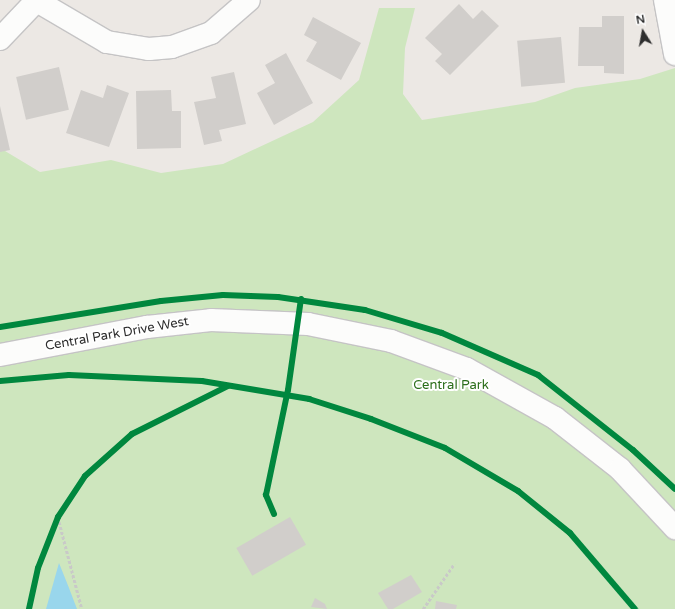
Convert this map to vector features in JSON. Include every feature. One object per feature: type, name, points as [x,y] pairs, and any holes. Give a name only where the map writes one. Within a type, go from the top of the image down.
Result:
[{"type":"street","points":[[0,39],[37,0],[107,42],[149,49],[172,47],[211,33],[249,0]]},
{"type":"street","points":[[665,0],[675,54]]},
{"type":"street","name":"Central Park Drive West","points":[[0,355],[147,327],[211,320],[308,324],[392,341],[472,371],[555,418],[620,469],[675,528]]},
{"type":"path","points":[[53,530],[63,507]]},
{"type":"path","points":[[58,517],[82,609]]},
{"type":"path","points":[[423,609],[454,564]]},
{"type":"green space","name":"Central Park","points":[[379,8],[415,8],[405,48],[403,94],[422,120],[535,102],[575,88],[640,79],[675,68],[675,609],[0,609],[0,148],[40,172],[111,160],[161,173],[223,164],[313,122],[359,80]]},
{"type":"water","points":[[59,563],[69,588],[77,609],[46,609]]},
{"type":"building","points":[[459,4],[473,19],[482,10],[499,26],[450,75],[435,61],[442,54],[425,38]]},
{"type":"building","points":[[602,16],[624,16],[624,74],[604,73],[604,66],[578,66],[579,27],[602,27]]},
{"type":"building","points":[[313,17],[361,43],[341,80],[306,61],[317,42],[304,35]]},
{"type":"building","points":[[561,37],[565,83],[521,87],[517,41]]},
{"type":"building","points":[[286,53],[313,103],[274,125],[257,93],[275,83],[265,65]]},
{"type":"building","points":[[59,67],[69,110],[26,120],[16,77]]},
{"type":"building","points":[[234,72],[246,124],[219,130],[222,141],[204,145],[194,102],[216,98],[211,77]]},
{"type":"building","points":[[107,85],[129,93],[109,147],[66,133],[81,90],[103,98]]},
{"type":"building","points":[[171,90],[172,111],[181,111],[181,148],[137,149],[136,91]]},
{"type":"building","points":[[0,106],[10,150],[0,152]]},
{"type":"building","points":[[290,517],[306,545],[252,576],[236,548]]},
{"type":"building","points":[[411,575],[422,592],[393,609],[388,609],[378,593]]},
{"type":"building","points":[[315,598],[325,604],[327,609],[311,607]]},
{"type":"building","points":[[436,601],[457,605],[456,609],[435,609]]},
{"type":"cycle path","points":[[0,327],[161,301],[223,295],[278,297],[365,310],[442,333],[538,375],[633,450],[675,489]]},
{"type":"cycle path","points":[[274,514],[266,495],[288,390],[301,299]]},
{"type":"cycle path","points":[[0,381],[69,375],[202,381],[309,399],[371,419],[445,448],[518,491],[570,533],[635,609]]},
{"type":"cycle path","points":[[29,609],[38,568],[58,517],[85,476],[132,434],[228,386]]}]
